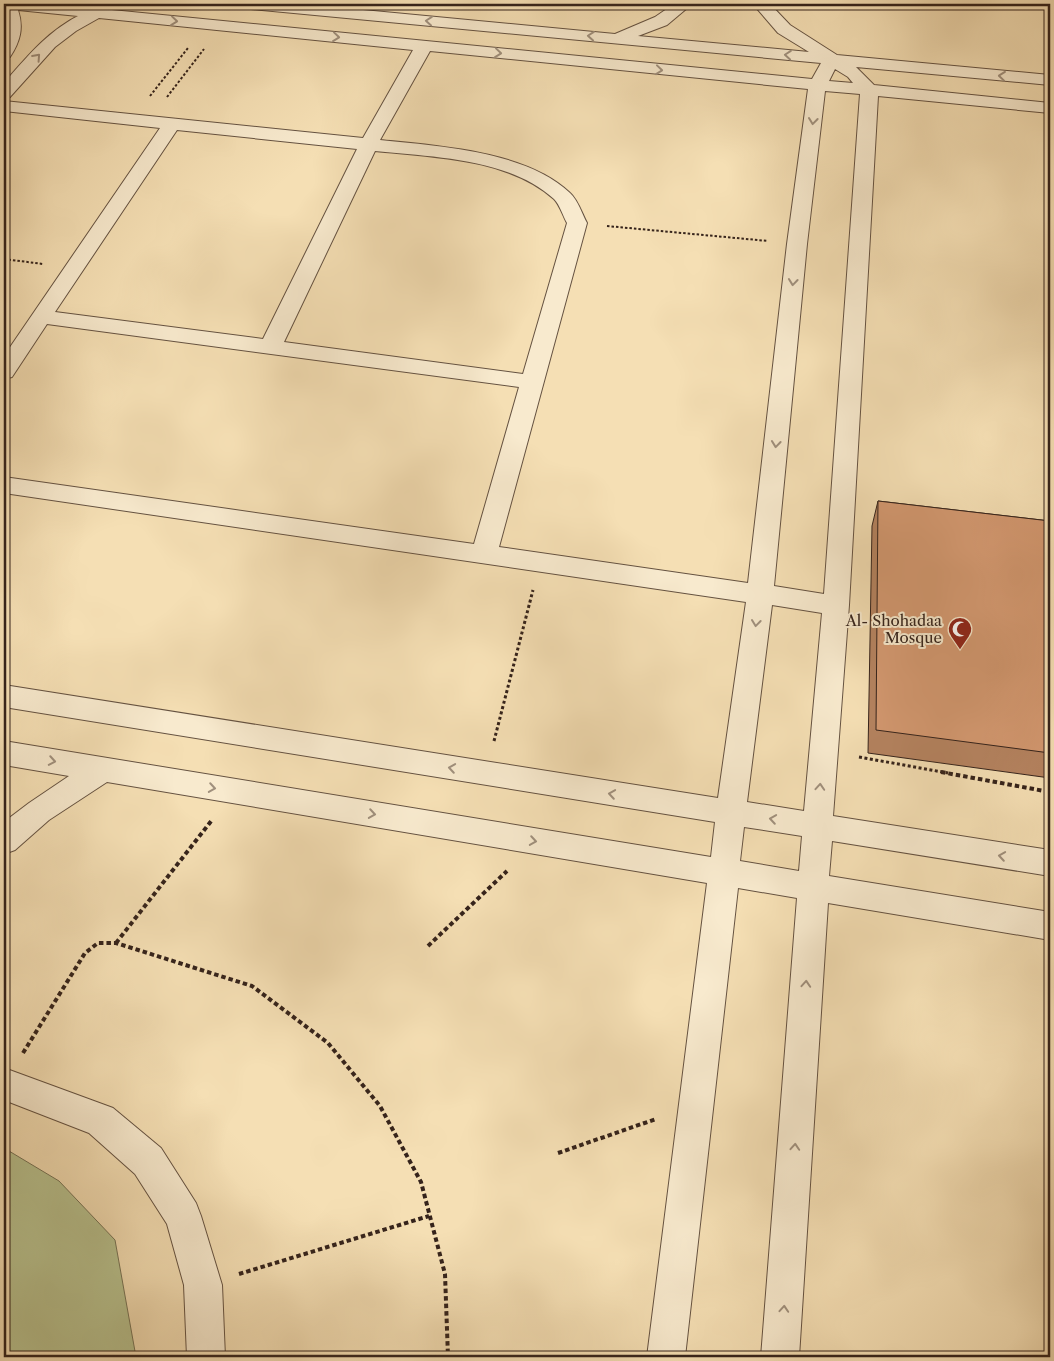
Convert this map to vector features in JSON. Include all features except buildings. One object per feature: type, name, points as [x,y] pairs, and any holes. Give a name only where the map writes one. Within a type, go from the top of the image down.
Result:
[{"type":"street","points":[[6,4],[1050,108]]},
{"type":"street","points":[[4,53],[13,38],[15,20],[6,4]]},
{"type":"street","points":[[251,4],[1050,80]]},
{"type":"street","points":[[616,38],[661,21],[684,4]]},
{"type":"street","points":[[761,4],[784,29],[854,73],[869,90],[836,605],[823,751],[780,1357]]},
{"type":"street","points":[[4,93],[49,43],[70,27],[97,13]]},
{"type":"street","points":[[270,348],[368,145],[424,46]]},
{"type":"street","points":[[666,1357],[731,813],[760,594],[797,244],[817,86],[832,59]]},
{"type":"street","points":[[4,106],[449,153],[494,162],[533,176],[564,197],[577,223],[484,554]]},
{"type":"street","points":[[4,372],[172,124]]},
{"type":"street","points":[[41,317],[533,382]]},
{"type":"street","points":[[4,486],[836,605]]},
{"type":"street","points":[[4,696],[1050,863]]},
{"type":"street","points":[[4,753],[1050,926]]},
{"type":"street","points":[[4,841],[17,828],[59,796],[103,770]]},
{"type":"street","points":[[11,1071],[101,1120],[148,1161],[183,1216],[203,1285],[206,1357]]},
{"type":"path","points":[[139,121],[215,25]]},
{"type":"path","points":[[139,121],[215,25]]},
{"type":"path","points":[[577,223],[797,244]]},
{"type":"path","points":[[4,259],[73,268]]},
{"type":"path","points":[[485,773],[540,563]]},
{"type":"path","points":[[823,751],[1050,792]]},
{"type":"path","points":[[116,943],[234,792]]},
{"type":"path","points":[[428,946],[538,842]]},
{"type":"path","points":[[11,1071],[85,953],[98,943],[116,943],[252,986],[328,1044],[380,1106],[421,1182],[445,1274],[448,1357]]},
{"type":"path","points":[[558,1153],[696,1104]]},
{"type":"path","points":[[203,1285],[430,1216]]},
{"type":"green space","points":[[4,1148],[59,1181],[115,1240],[136,1357],[4,1357]]},
{"type":"place","name":"Al- Shohadaa Mosque","points":[[960,650]]}]
